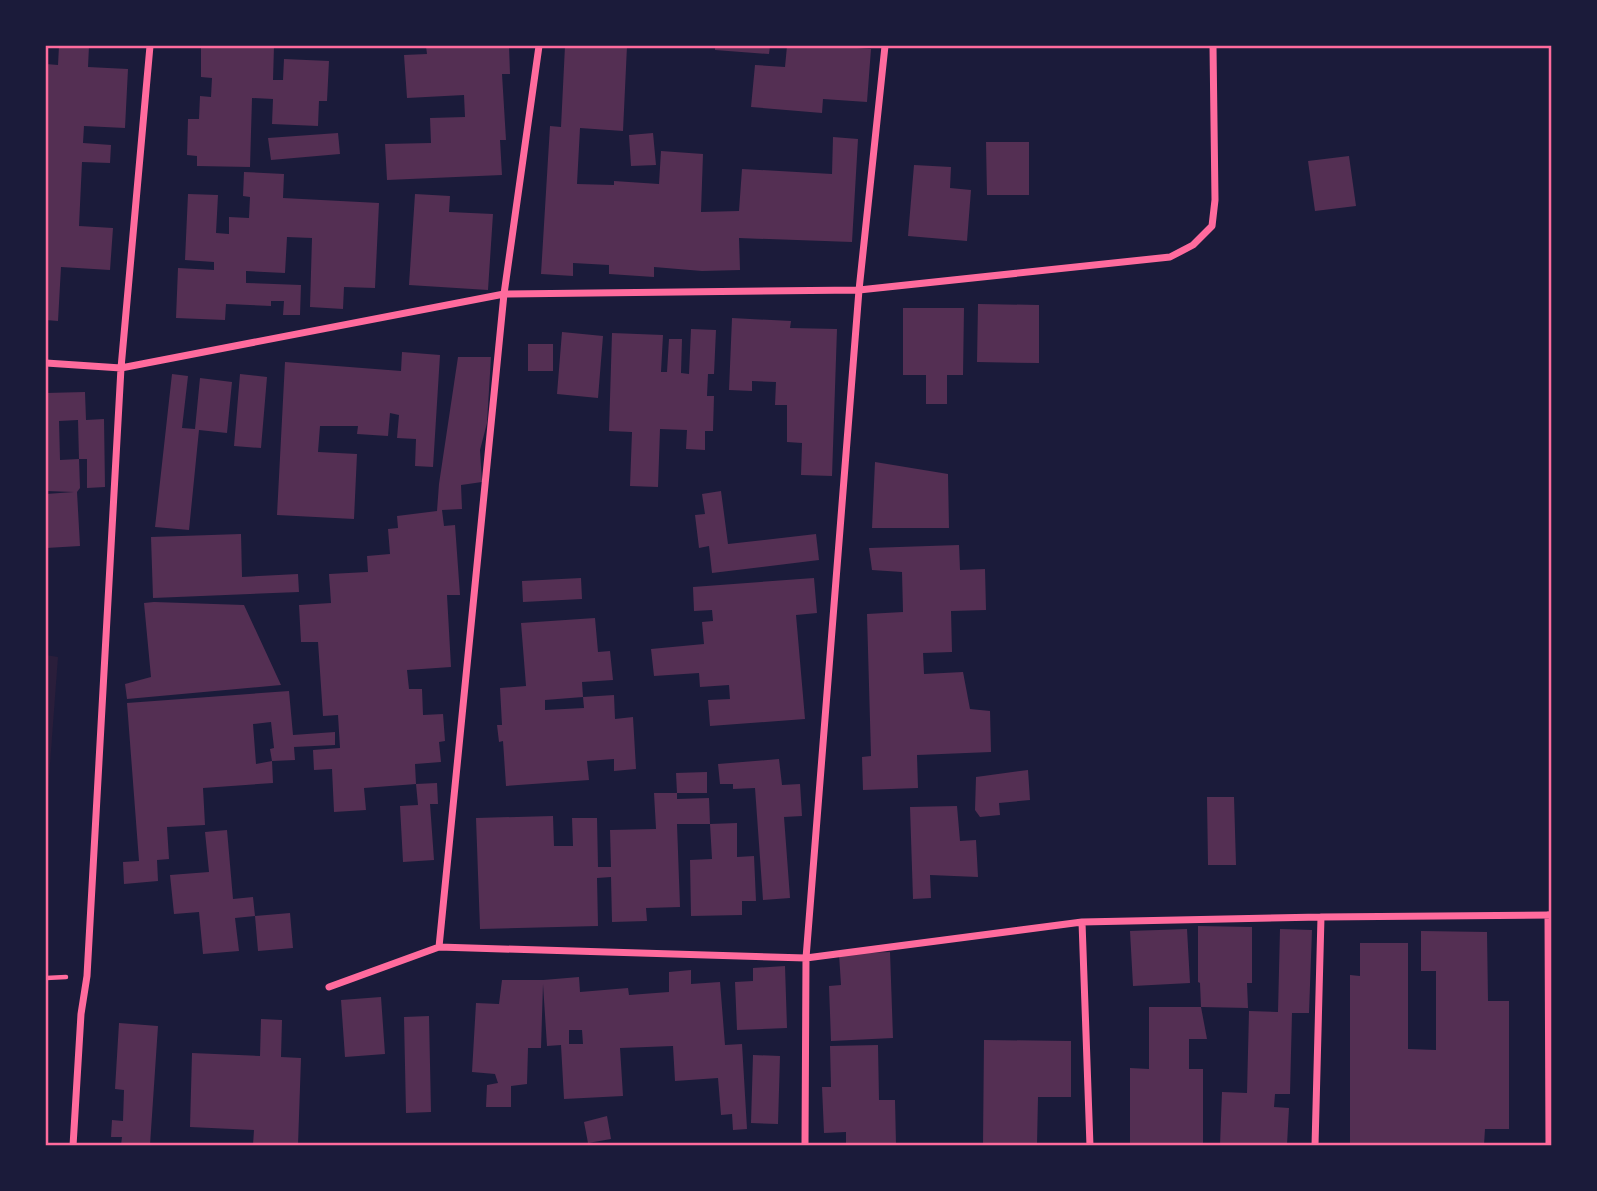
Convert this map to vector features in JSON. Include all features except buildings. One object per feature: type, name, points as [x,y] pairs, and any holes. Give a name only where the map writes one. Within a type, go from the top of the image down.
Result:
[{"type":"street","points":[[73,1146],[81,1014],[88,962],[121,368],[150,46]]},
{"type":"street","points":[[439,947],[504,294],[539,46]]},
{"type":"street","points":[[806,1146],[806,958],[859,290],[885,46]]},
{"type":"street","points":[[46,363],[121,368],[504,294],[859,290],[1170,257],[1193,245],[1212,226],[1215,200],[1213,46]]},
{"type":"street","points":[[329,987],[439,947],[806,958],[1082,922],[1321,916],[1550,915],[1549,1146]]},
{"type":"street","points":[[1315,1146],[1321,916]]},
{"type":"street","points":[[1082,922],[1090,1146]]},
{"type":"shaded area","points":[[46,655],[58,657],[46,818]]}]
